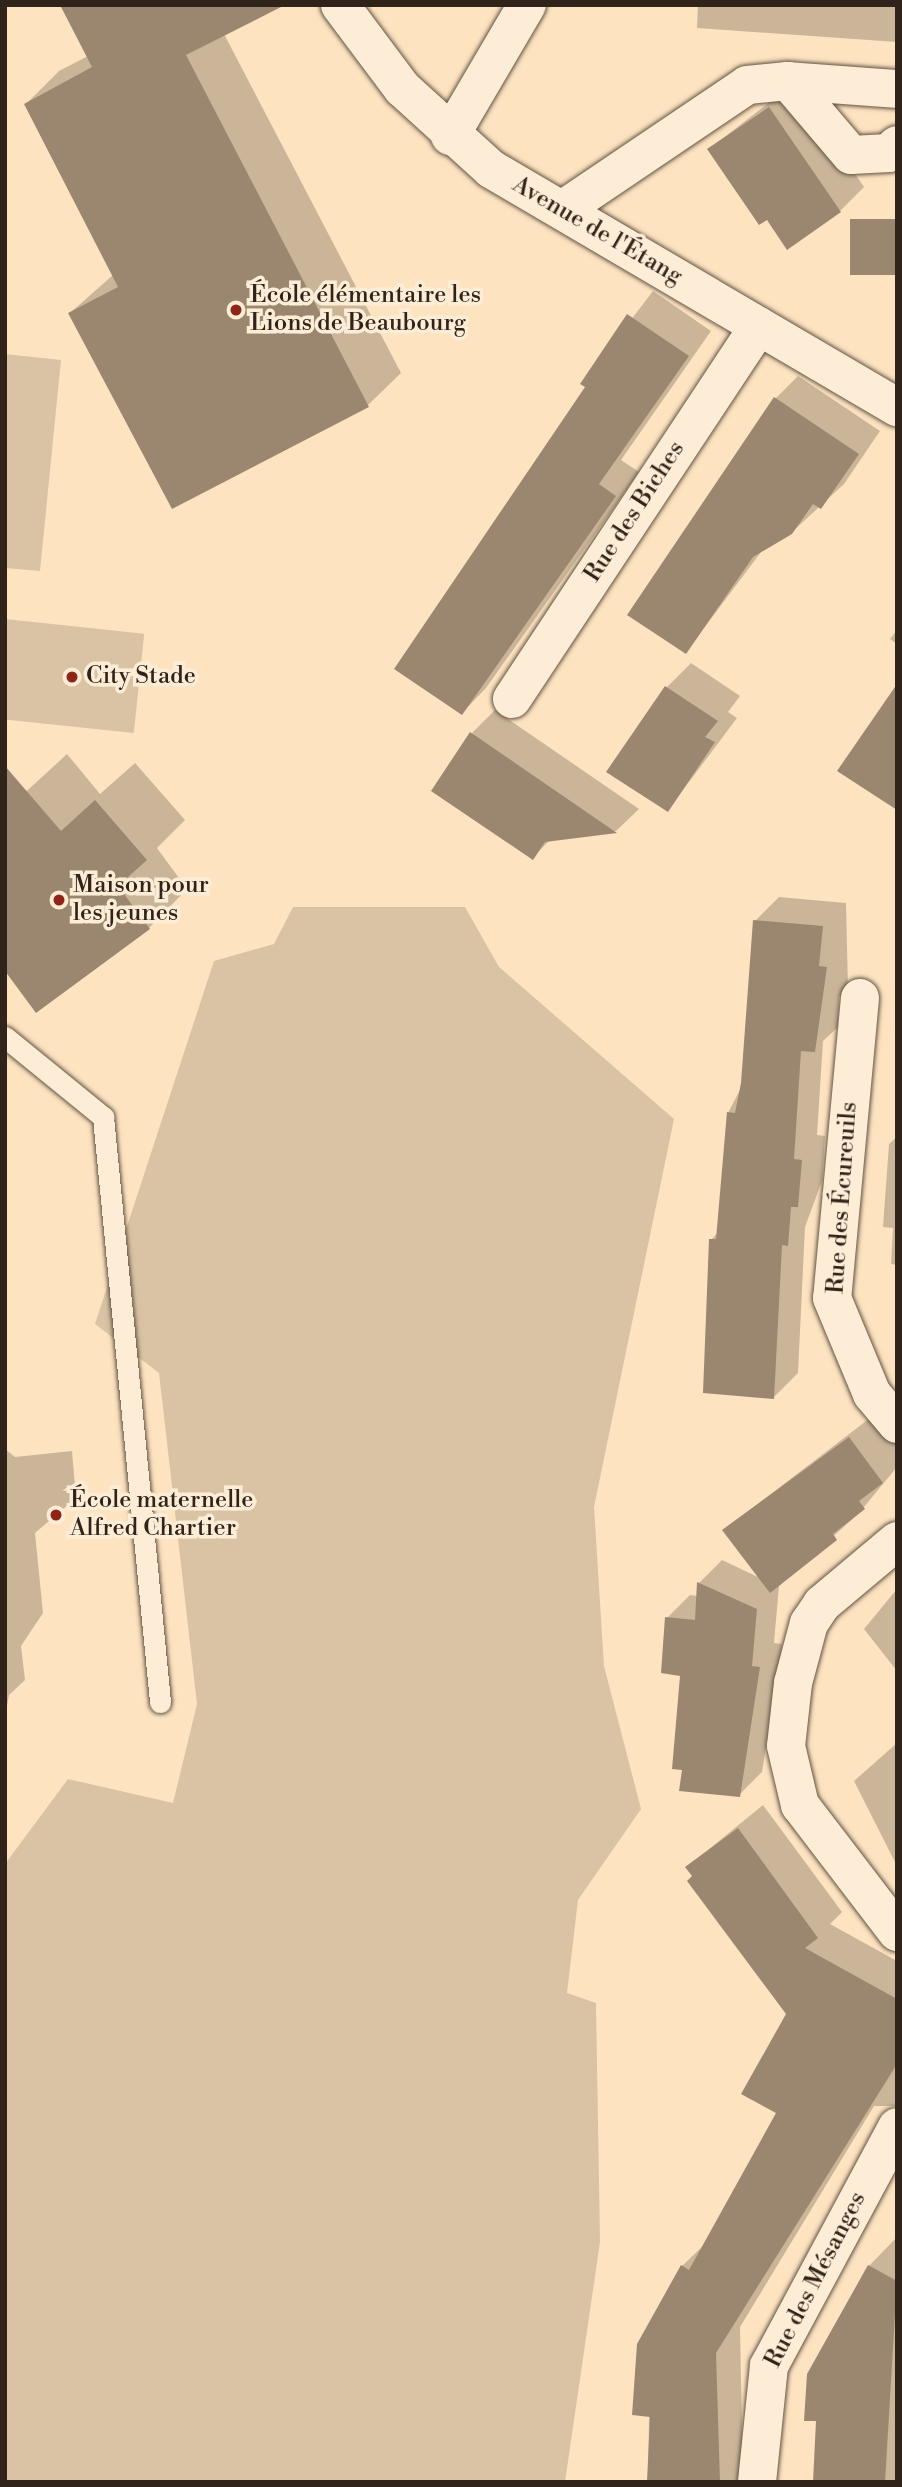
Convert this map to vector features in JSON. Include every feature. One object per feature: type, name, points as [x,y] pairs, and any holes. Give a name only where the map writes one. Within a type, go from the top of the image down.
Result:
[{"type":"street","name":"Avenue de l'Étang","points":[[340,5],[402,88],[450,136],[491,169],[897,407]]},
{"type":"street","points":[[450,136],[527,5]]},
{"type":"street","points":[[562,210],[747,85],[788,81],[897,89]]},
{"type":"street","points":[[788,81],[851,155],[889,153],[897,145]]},
{"type":"street","name":"Rue des Biches","points":[[512,699],[759,326]]},
{"type":"street","name":"Rue des Écureuils","points":[[860,998],[832,1298],[872,1394],[897,1424]]},
{"type":"street","points":[[897,1541],[809,1623],[793,1683],[786,1745],[800,1805],[897,1932]]},
{"type":"street","name":"Rue des Mésanges","points":[[757,2482],[769,2366],[897,2127]]},
{"type":"lane","points":[[5,1037],[103,1117],[160,1703]]},
{"type":"shaded area","points":[[5,354],[61,360],[40,571],[5,568]]},
{"type":"shaded area","name":"City Stade","points":[[5,619],[144,634],[134,733],[5,720]]},
{"type":"shaded area","points":[[293,907],[465,907],[499,967],[674,1119],[594,1507],[604,1666],[641,1809],[578,1900],[567,1993],[596,2003],[600,2242],[565,2482],[5,2482],[5,1864],[68,1779],[173,1803],[197,1704],[159,1373],[95,1324],[214,961],[274,944]]},
{"type":"building","points":[[60,5],[285,5],[186,55],[369,407],[172,509],[68,313],[118,287],[24,104],[92,67]]},
{"type":"building","points":[[769,107],[841,212],[787,250],[767,220],[759,225],[707,149]]},
{"type":"building","points":[[850,219],[897,219],[897,275],[850,275]]},
{"type":"building","points":[[627,314],[689,356],[599,484],[616,496],[462,715],[394,669],[585,387],[580,384]]},
{"type":"building","points":[[774,397],[859,454],[821,509],[813,504],[792,534],[753,557],[686,654],[627,615]]},
{"type":"building","points":[[897,684],[897,810],[837,771]]},
{"type":"building","points":[[665,686],[718,721],[705,737],[715,742],[668,812],[606,772]]},
{"type":"building","points":[[470,732],[617,833],[545,842],[533,860],[431,791]]},
{"type":"building","name":"Maison pour les jeunes","points":[[5,766],[61,831],[95,800],[147,860],[118,886],[150,929],[36,1013],[5,971]]},
{"type":"building","points":[[753,920],[823,926],[819,966],[827,967],[815,1052],[801,1051],[794,1159],[802,1160],[798,1207],[791,1207],[788,1246],[782,1245],[774,1399],[703,1393],[709,1239],[716,1239],[727,1112],[735,1113],[741,1083]]},
{"type":"building","points":[[849,1437],[883,1483],[859,1501],[865,1509],[833,1534],[837,1540],[770,1593],[722,1530]]},
{"type":"building","points":[[697,1582],[757,1609],[752,1666],[760,1667],[740,1797],[679,1791],[682,1770],[672,1769],[680,1676],[661,1673],[665,1617],[695,1620]]},
{"type":"building","points":[[738,1828],[818,1938],[805,1948],[897,1999],[897,2064],[716,2353],[720,2482],[647,2482],[650,2417],[632,2415],[637,2344],[681,2265],[689,2270],[776,2113],[741,2094],[786,2014],[687,1881],[692,1876],[685,1867]]},
{"type":"building","points":[[868,2265],[897,2281],[885,2482],[813,2482],[816,2421],[804,2421],[807,2374]]},
{"type":"place","name":"École élémentaire les Lions de Beaubourg","points":[[236,310]]},
{"type":"place","name":"City Stade","points":[[72,677]]},
{"type":"place","name":"Maison pour les jeunes","points":[[59,900]]},
{"type":"place","name":"École maternelle Alfred Chartier","points":[[56,1515]]}]
